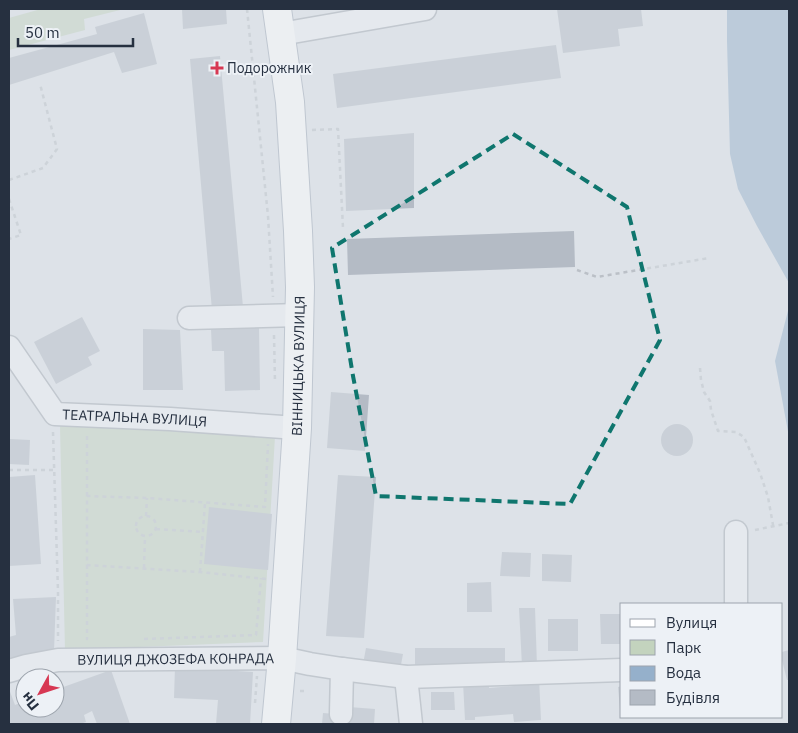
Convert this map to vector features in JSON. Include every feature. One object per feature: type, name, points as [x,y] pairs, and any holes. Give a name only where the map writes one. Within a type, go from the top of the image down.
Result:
[{"type":"main road","name":"ВІННИЦЬКА ВУЛИЦЯ","points":[[276,724],[282,658],[296,428],[286,315],[300,287],[290,102],[279,21]]},
{"type":"street","points":[[279,21],[425,9]]},
{"type":"street","points":[[189,318],[286,315]]},
{"type":"street","name":"ТЕАТРАЛЬНА ВУЛИЦЯ","points":[[9,347],[55,414],[170,418],[296,428]]},
{"type":"street","points":[[736,532],[736,603]]},
{"type":"street","name":"ВУЛИЦЯ ДЖОЗЕФА КОНРАДА","points":[[9,671],[58,660],[282,658],[342,669],[406,677],[620,670]]},
{"type":"street","points":[[341,714],[342,669]]},
{"type":"street","points":[[406,677],[411,724]]},
{"type":"path","points":[[247,9],[268,216],[286,315],[275,388]]},
{"type":"path","points":[[9,180],[43,168],[57,150],[40,84]]},
{"type":"path","points":[[306,130],[338,129],[343,228]]},
{"type":"path","points":[[9,199],[21,235],[9,240]]},
{"type":"path","points":[[577,270],[597,277],[709,258]]},
{"type":"path","points":[[700,368],[702,386],[710,401],[718,431],[736,432],[744,437],[768,497],[773,526]]},
{"type":"path","points":[[55,414],[52,427],[58,591],[58,660]]},
{"type":"path","points":[[87,432],[87,640],[96,639]]},
{"type":"path","points":[[87,496],[147,498],[265,507],[268,440]]},
{"type":"path","points":[[9,470],[53,470]]},
{"type":"path","points":[[146,516],[147,498]]},
{"type":"path","points":[[200,572],[205,503]]},
{"type":"path","points":[[145,537],[136,531],[136,524],[139,518],[151,517],[154,520],[156,529]]},
{"type":"path","points":[[736,532],[789,523]]},
{"type":"path","points":[[156,529],[203,532]]},
{"type":"path","points":[[145,537],[152,534],[156,529]]},
{"type":"path","points":[[144,568],[145,537]]},
{"type":"path","points":[[87,565],[200,572],[272,579]]},
{"type":"path","points":[[141,639],[256,635],[261,578]]},
{"type":"highlighted area","points":[[513,134],[627,207],[660,340],[570,504],[376,496],[353,376],[332,248]]},
{"type":"green space","points":[[41,9],[124,9],[84,19],[85,30],[9,50],[9,18]]},
{"type":"green space","points":[[60,425],[275,436],[263,642],[65,650]]},
{"type":"water","points":[[727,9],[789,9],[789,283],[738,189],[730,154]]},
{"type":"water","points":[[789,307],[789,437],[775,361]]},
{"type":"building","points":[[182,9],[226,9],[227,24],[183,29]]},
{"type":"building","points":[[557,9],[641,9],[643,26],[618,29],[620,46],[563,53]]},
{"type":"building","points":[[144,13],[157,64],[122,73],[114,52],[9,85],[9,58],[97,34],[95,27]]},
{"type":"building","points":[[556,45],[561,78],[337,108],[333,74]]},
{"type":"building","points":[[220,56],[243,307],[212,310],[190,59]]},
{"type":"building","points":[[414,133],[414,208],[346,211],[344,139]]},
{"type":"building","points":[[574,231],[575,267],[348,275],[347,239]]},
{"type":"building","points":[[82,317],[100,351],[88,357],[92,365],[56,384],[34,342]]},
{"type":"building","points":[[259,328],[260,390],[225,391],[224,351],[212,351],[211,329]]},
{"type":"building","points":[[143,329],[180,330],[183,390],[143,390]]},
{"type":"building","points":[[331,392],[369,395],[365,451],[327,448]]},
{"type":"building","points":[[677,424],[683,425],[688,429],[692,434],[692,446],[688,451],[683,455],[677,456],[671,455],[666,451],[662,446],[661,440],[662,434],[666,429],[671,425]]},
{"type":"building","points":[[9,439],[30,440],[29,465],[9,464]]},
{"type":"building","points":[[35,475],[41,564],[9,566],[9,477]]},
{"type":"building","points":[[338,475],[376,477],[364,638],[326,636]]},
{"type":"building","points":[[209,507],[272,514],[268,570],[204,564]]},
{"type":"building","points":[[502,552],[531,553],[530,577],[500,576]]},
{"type":"building","points":[[542,554],[572,555],[571,582],[542,581]]},
{"type":"building","points":[[491,582],[492,612],[467,612],[467,583]]},
{"type":"building","points":[[56,597],[54,651],[9,666],[9,637],[16,635],[13,599]]},
{"type":"building","points":[[519,608],[535,608],[537,666],[522,666]]},
{"type":"building","points":[[600,614],[620,614],[620,644],[601,644]]},
{"type":"building","points":[[548,619],[578,619],[578,651],[548,651]]},
{"type":"building","points":[[366,648],[403,654],[400,670],[363,664]]},
{"type":"building","points":[[415,648],[505,648],[505,667],[415,667]]},
{"type":"building","points":[[789,650],[789,680],[787,680],[783,664],[783,652]]},
{"type":"building","points":[[175,667],[253,672],[250,724],[216,724],[218,700],[174,698]]},
{"type":"building","points":[[111,670],[130,724],[97,724],[92,711],[84,715],[86,722],[80,724],[9,724],[9,689],[15,705],[15,718],[65,718],[65,686]]},
{"type":"building","points":[[539,678],[541,720],[514,722],[513,714],[475,717],[475,720],[465,720],[463,682],[489,680],[489,688],[514,686],[513,679]]},
{"type":"building","points":[[620,686],[620,709],[618,687]]},
{"type":"building","points":[[431,692],[454,692],[455,710],[431,710]]},
{"type":"building","points":[[349,707],[375,709],[374,724],[322,724],[323,713],[348,715]]},
{"type":"place","name":"Подорожник","points":[[217,68]]}]
